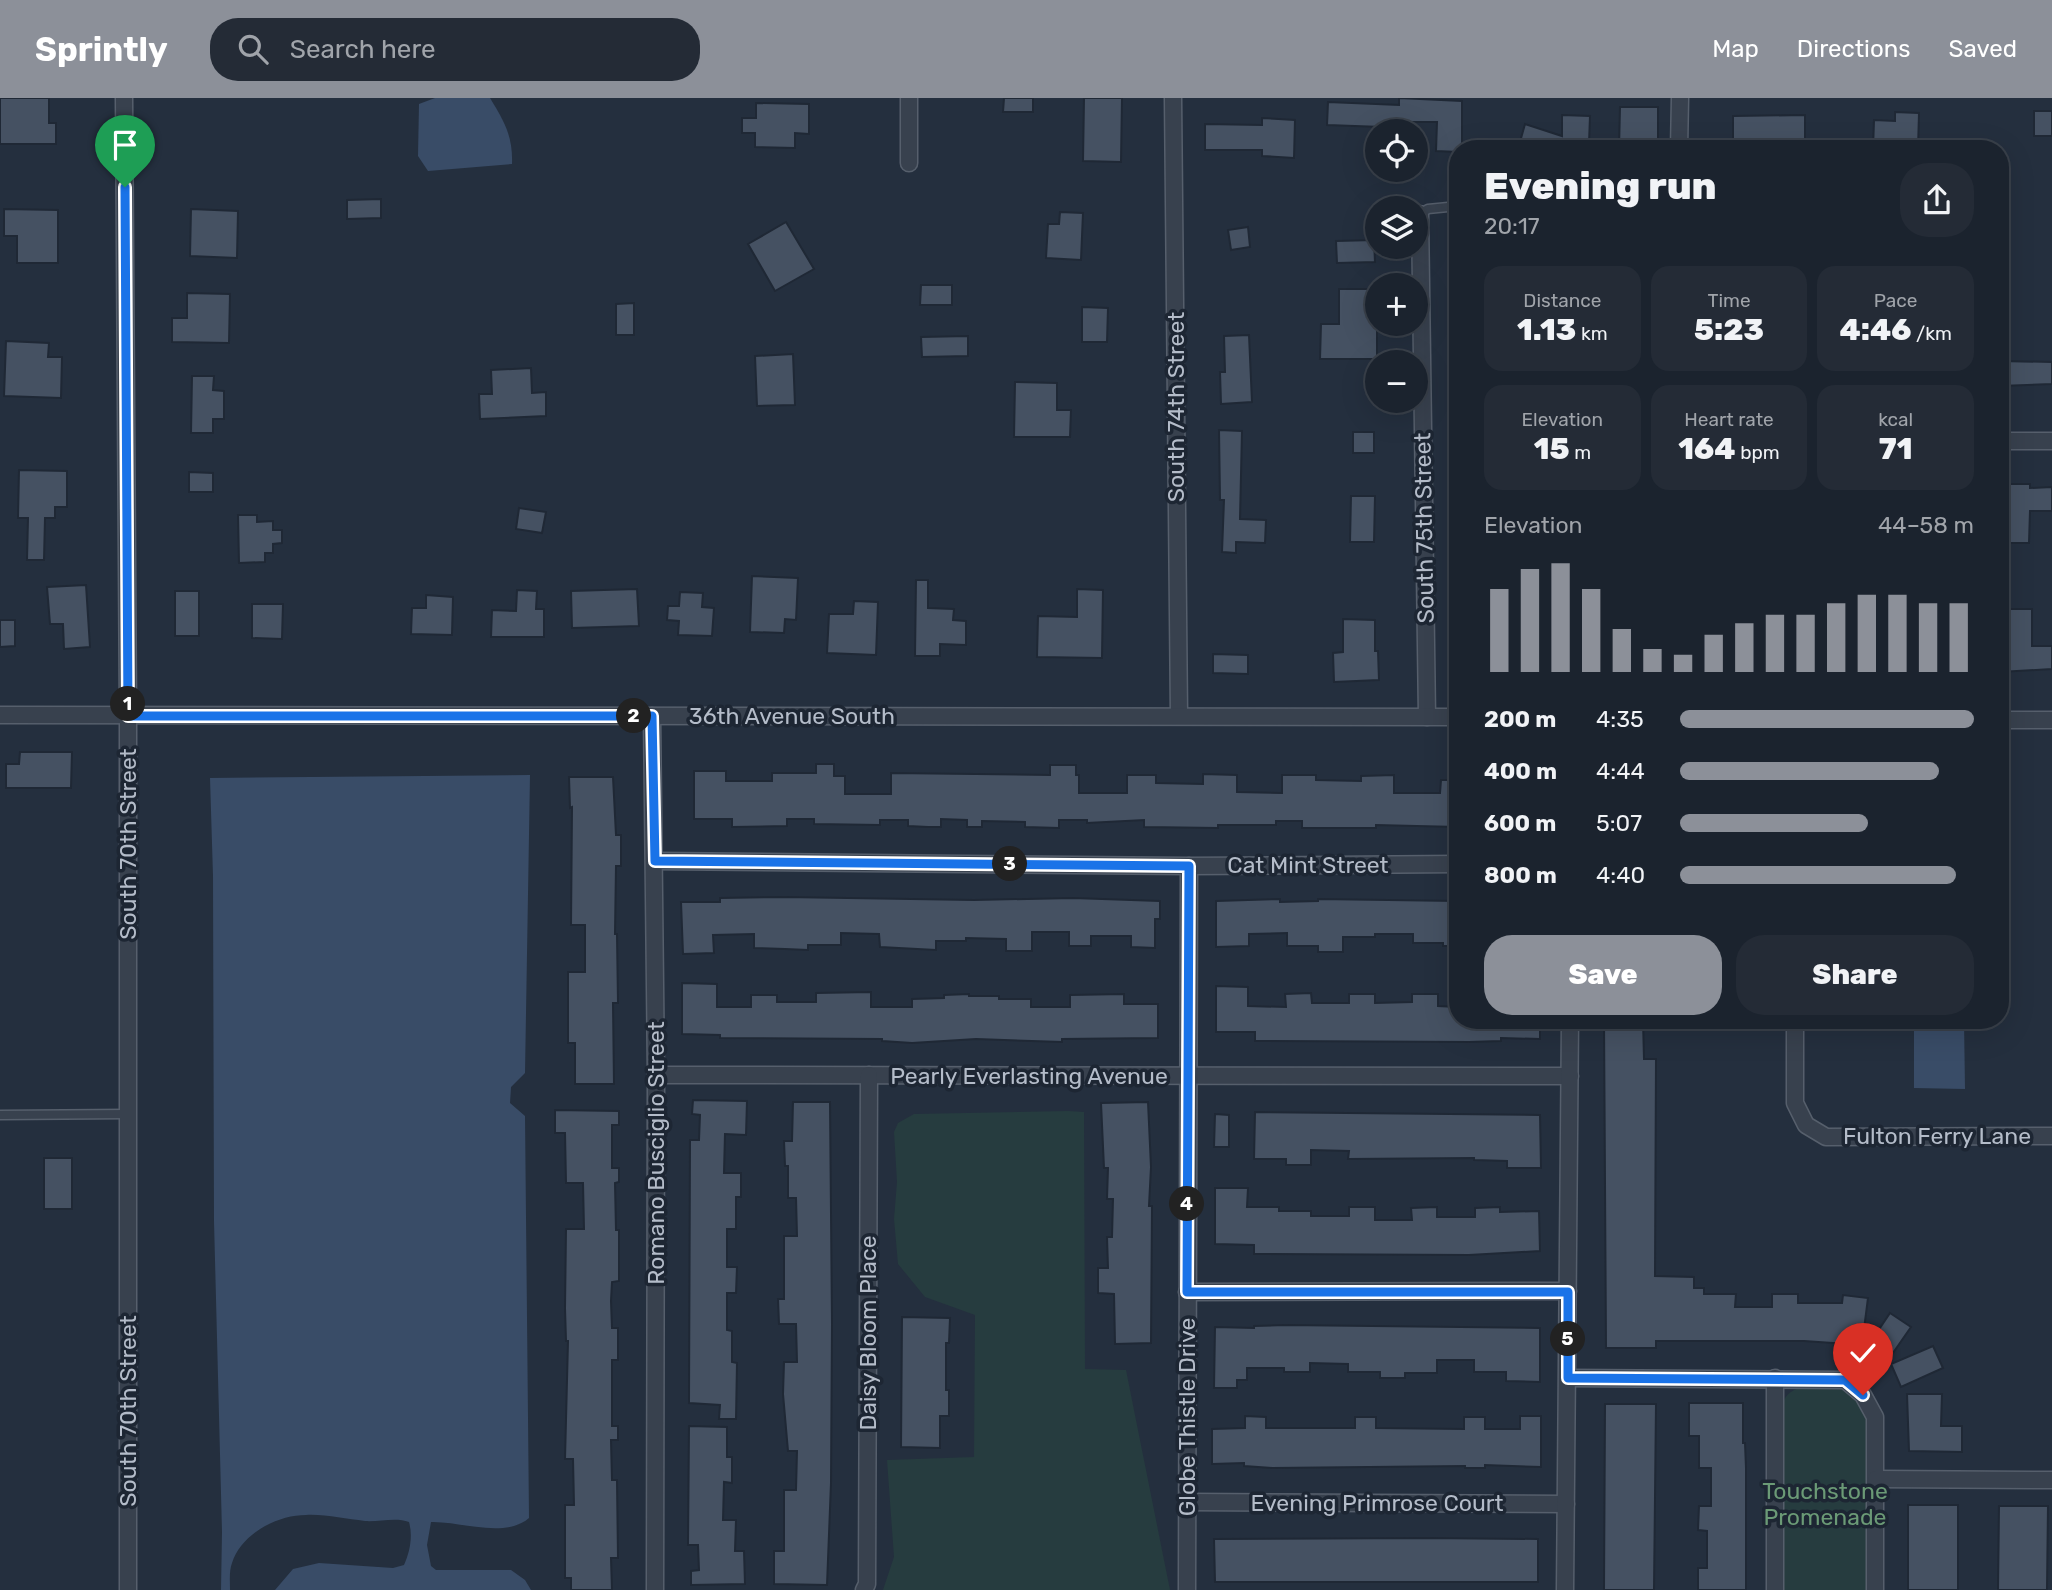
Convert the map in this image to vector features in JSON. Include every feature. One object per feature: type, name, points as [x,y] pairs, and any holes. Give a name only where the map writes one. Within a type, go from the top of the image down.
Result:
[{"type":"street","name":"South 70th Street","points":[[124,98],[128,716],[128,1590]]},
{"type":"street","points":[[909,98],[909,163]]},
{"type":"street","name":"South 74th Street","points":[[1173,98],[1179,716]]},
{"type":"street","points":[[1679,140],[1680,98]]},
{"type":"street","name":"South 75th Street","points":[[1421,259],[1427,717]]},
{"type":"street","points":[[2009,441],[2052,441]]},
{"type":"street","name":"36th Avenue South","points":[[0,715],[1449,717]]},
{"type":"street","name":"Romano Busciglio Street","points":[[652,716],[656,1075],[654,1590]]},
{"type":"street","points":[[2009,720],[2052,720]]},
{"type":"street","name":"Cat Mint Street","points":[[655,861],[1189,866],[1449,864]]},
{"type":"street","name":"Globe Thistle Drive","points":[[1187,1590],[1189,866]]},
{"type":"street","points":[[1565,1590],[1570,1029]]},
{"type":"street","name":"Fulton Ferry Lane","points":[[1795,1029],[1795,1103],[1806,1125],[1826,1137],[2052,1136]]},
{"type":"street","name":"Pearly Everlasting Avenue","points":[[656,1075],[1570,1076]]},
{"type":"street","name":"Daisy Bloom Place","points":[[864,1590],[867,1584],[869,1075]]},
{"type":"street","points":[[1187,1292],[1568,1292]]},
{"type":"street","points":[[1568,1378],[1845,1380],[1863,1395],[1875,1417],[1875,1590]]},
{"type":"street","points":[[1775,1378],[1775,1590]]},
{"type":"street","points":[[1877,1479],[2052,1480]]},
{"type":"street","name":"Evening Primrose Court","points":[[1188,1502],[1566,1504]]},
{"type":"lane","points":[[1428,209],[1449,207]]},
{"type":"lane","points":[[0,1115],[128,1114]]},
{"type":"green space","points":[[1084,1112],[1085,1369],[1126,1370],[1170,1590],[883,1590],[894,1557],[887,1460],[974,1457],[975,1315],[925,1297],[898,1264],[894,1219],[897,1182],[894,1132],[898,1123],[914,1114]]},
{"type":"green space","name":"Touchstone Promenade","points":[[1842,1386],[1857,1399],[1867,1418],[1867,1590],[1783,1590],[1783,1402],[1793,1390]]},
{"type":"water","points":[[435,98],[490,98],[507,129],[512,164],[428,171],[418,156],[419,104]]},
{"type":"water","points":[[530,775],[525,1073],[511,1087],[510,1103],[525,1116],[529,1518],[519,1524],[495,1528],[431,1522],[427,1545],[431,1566],[436,1570],[511,1570],[525,1580],[531,1590],[275,1590],[293,1569],[319,1563],[393,1568],[404,1565],[410,1544],[409,1522],[365,1521],[313,1515],[283,1518],[252,1535],[243,1543],[232,1563],[230,1590],[221,1590],[210,778]]},
{"type":"water","points":[[1914,1029],[1964,1029],[1965,1089],[1914,1088]]},
{"type":"building","points":[[0,98],[49,98],[49,123],[56,123],[56,144],[0,144]]},
{"type":"building","points":[[1004,98],[1033,98],[1033,112],[1003,112]]},
{"type":"building","points":[[1084,98],[1122,98],[1121,162],[1083,161]]},
{"type":"building","points":[[1399,98],[1462,101],[1462,140],[1449,140],[1449,152],[1436,151],[1437,122],[1428,122],[1428,119],[1365,119],[1365,126],[1327,125],[1328,102],[1399,105]]},
{"type":"building","points":[[756,103],[809,104],[809,134],[795,133],[795,148],[755,147],[755,133],[742,133],[742,118],[756,118]]},
{"type":"building","points":[[1620,107],[1658,107],[1658,140],[1619,140]]},
{"type":"building","points":[[2034,111],[2052,111],[2052,136],[2034,136]]},
{"type":"building","points":[[1895,112],[1919,113],[1918,140],[1873,140],[1874,120],[1895,121]]},
{"type":"building","points":[[1562,115],[1590,116],[1589,140],[1521,140],[1525,124],[1562,136]]},
{"type":"building","points":[[1805,115],[1805,140],[1733,140],[1733,116]]},
{"type":"building","points":[[1262,118],[1295,120],[1294,158],[1262,156],[1262,150],[1205,150],[1205,124],[1262,125]]},
{"type":"building","points":[[381,199],[381,218],[347,219],[347,200]]},
{"type":"building","points":[[4,209],[58,210],[58,263],[17,263],[17,236],[4,236]]},
{"type":"building","points":[[191,209],[238,211],[237,258],[190,256]]},
{"type":"building","points":[[1060,212],[1083,213],[1081,260],[1046,258],[1048,224],[1059,224]]},
{"type":"building","points":[[786,222],[814,269],[775,291],[748,244]]},
{"type":"building","points":[[1248,227],[1250,247],[1231,250],[1228,230]]},
{"type":"building","points":[[1365,240],[1365,259],[1375,259],[1375,262],[1337,263],[1336,241]]},
{"type":"building","points":[[921,285],[952,285],[952,305],[920,305]]},
{"type":"building","points":[[1339,289],[1365,289],[1365,336],[1377,336],[1377,350],[1365,350],[1365,359],[1320,359],[1321,324],[1339,324]]},
{"type":"building","points":[[187,293],[230,294],[229,343],[172,342],[172,318],[187,318]]},
{"type":"building","points":[[634,303],[634,335],[616,335],[616,304]]},
{"type":"building","points":[[1082,307],[1108,308],[1107,342],[1082,342]]},
{"type":"building","points":[[1249,335],[1252,402],[1221,404],[1220,372],[1225,372],[1224,336]]},
{"type":"building","points":[[968,336],[968,356],[922,357],[921,337]]},
{"type":"building","points":[[6,341],[49,343],[48,357],[62,357],[61,398],[4,396]]},
{"type":"building","points":[[793,354],[795,405],[757,406],[755,356]]},
{"type":"building","points":[[2009,361],[2052,362],[2052,384],[2009,386]]},
{"type":"building","points":[[531,368],[532,393],[546,392],[546,416],[480,419],[479,394],[492,394],[491,370]]},
{"type":"building","points":[[192,376],[214,376],[213,390],[224,391],[224,419],[213,419],[213,433],[191,433]]},
{"type":"building","points":[[1015,382],[1057,383],[1057,410],[1071,410],[1070,437],[1014,437]]},
{"type":"building","points":[[1219,430],[1242,431],[1240,519],[1266,520],[1265,543],[1236,542],[1236,553],[1222,552],[1224,500],[1220,500]]},
{"type":"building","points":[[1353,432],[1374,432],[1374,453],[1353,453]]},
{"type":"building","points":[[19,470],[67,471],[67,507],[55,507],[55,518],[45,518],[44,560],[27,560],[28,518],[18,518]]},
{"type":"building","points":[[189,472],[213,473],[213,492],[189,492]]},
{"type":"building","points":[[2009,484],[2030,484],[2030,488],[2052,487],[2052,511],[2030,511],[2029,543],[2009,543]]},
{"type":"building","points":[[1351,496],[1375,496],[1374,542],[1350,542]]},
{"type":"building","points":[[519,508],[546,512],[542,533],[516,529]]},
{"type":"building","points":[[238,515],[257,515],[257,522],[273,521],[273,530],[282,530],[282,543],[273,544],[273,553],[265,553],[265,562],[239,563]]},
{"type":"building","points":[[752,576],[798,578],[796,620],[785,619],[784,633],[750,632]]},
{"type":"building","points":[[916,580],[928,580],[928,608],[954,609],[953,620],[966,621],[966,645],[940,644],[940,656],[915,656]]},
{"type":"building","points":[[86,585],[90,647],[64,649],[63,624],[50,624],[47,587]]},
{"type":"building","points":[[637,589],[639,626],[572,628],[571,591]]},
{"type":"building","points":[[1077,589],[1103,590],[1102,658],[1037,657],[1038,616],[1077,617]]},
{"type":"building","points":[[517,590],[537,591],[536,609],[544,609],[544,637],[491,637],[492,610],[516,611]]},
{"type":"building","points":[[175,591],[199,591],[199,636],[175,636]]},
{"type":"building","points":[[680,592],[703,593],[702,607],[714,608],[712,636],[678,635],[679,621],[667,620],[668,606],[679,606]]},
{"type":"building","points":[[426,595],[453,597],[452,635],[411,634],[412,608],[426,608]]},
{"type":"building","points":[[854,601],[878,602],[876,655],[827,653],[829,614],[853,614]]},
{"type":"building","points":[[252,604],[283,604],[282,639],[252,638]]},
{"type":"building","points":[[2009,609],[2032,609],[2032,646],[2052,646],[2052,669],[2009,671]]},
{"type":"building","points":[[1343,619],[1375,620],[1379,680],[1334,682],[1333,653],[1343,652]]},
{"type":"building","points":[[0,620],[15,620],[15,646],[0,647]]},
{"type":"building","points":[[1213,654],[1248,655],[1248,674],[1213,673]]},
{"type":"building","points":[[20,752],[72,752],[71,788],[6,788],[6,764],[19,764]]},
{"type":"building","points":[[816,764],[834,764],[834,776],[845,776],[845,794],[891,794],[891,773],[1050,775],[1050,765],[1076,765],[1079,793],[1127,793],[1127,775],[1156,775],[1156,783],[1203,784],[1203,774],[1237,775],[1237,792],[1282,793],[1282,775],[1316,775],[1316,780],[1361,781],[1361,776],[1394,775],[1394,793],[1440,793],[1441,780],[1449,780],[1449,827],[1376,825],[1376,828],[1302,828],[1302,821],[1276,821],[1276,825],[1218,825],[1218,828],[1144,827],[1144,820],[1087,823],[1087,820],[1059,820],[1059,828],[1025,827],[1025,822],[982,821],[982,827],[967,827],[967,820],[941,819],[941,827],[928,827],[908,826],[908,820],[880,820],[880,825],[814,824],[814,819],[787,819],[787,826],[732,827],[732,819],[694,819],[694,771],[726,771],[726,781],[772,781],[772,773],[816,773]]},
{"type":"building","points":[[569,777],[613,777],[616,835],[621,835],[621,866],[616,866],[618,1003],[613,1003],[614,1084],[575,1084],[575,1043],[568,1043],[568,972],[585,972],[585,925],[571,925],[572,807],[570,808]]},
{"type":"building","points":[[720,898],[1160,901],[1160,919],[1155,919],[1155,948],[1131,947],[1131,936],[1091,936],[1091,946],[1069,946],[1069,932],[1032,932],[1032,951],[1006,951],[1006,939],[966,938],[966,941],[936,941],[936,950],[880,947],[879,934],[841,933],[841,945],[808,945],[808,950],[754,948],[754,934],[713,935],[714,953],[683,954],[681,902],[720,902]]},
{"type":"building","points":[[1216,901],[1449,901],[1449,946],[1443,946],[1443,943],[1413,943],[1413,934],[1375,934],[1375,937],[1343,937],[1343,952],[1318,952],[1318,946],[1287,946],[1287,933],[1249,934],[1249,946],[1216,947]]},
{"type":"building","points":[[682,983],[717,984],[717,1007],[751,1007],[751,995],[777,995],[777,1002],[816,1002],[816,993],[871,992],[871,1007],[912,1007],[912,999],[969,994],[999,996],[999,999],[1031,999],[1031,1007],[1070,1007],[1070,995],[1124,994],[1124,1004],[1158,1004],[1158,1038],[1062,1039],[1062,1042],[976,1039],[912,1043],[882,1039],[720,1038],[720,1035],[682,1034]]},
{"type":"building","points":[[1216,986],[1248,987],[1248,1006],[1286,1007],[1285,994],[1311,993],[1312,1003],[1349,1003],[1349,994],[1375,994],[1375,1003],[1412,1002],[1412,994],[1438,994],[1438,1006],[1449,1007],[1449,1029],[1540,1029],[1540,1039],[1501,1038],[1501,1041],[1469,1042],[1255,1041],[1255,1032],[1216,1032]]},
{"type":"building","points":[[1604,1029],[1643,1029],[1644,1059],[1656,1059],[1655,1276],[1694,1277],[1694,1288],[1704,1288],[1704,1294],[1736,1294],[1735,1307],[1772,1307],[1772,1294],[1798,1294],[1798,1303],[1842,1303],[1843,1295],[1868,1298],[1862,1345],[1804,1341],[1656,1341],[1656,1348],[1606,1348]]},
{"type":"building","points":[[693,1100],[747,1101],[746,1135],[725,1134],[724,1173],[741,1173],[741,1197],[736,1197],[736,1229],[727,1229],[727,1267],[737,1267],[736,1293],[727,1293],[727,1330],[732,1331],[732,1362],[737,1363],[736,1419],[719,1419],[720,1405],[689,1403],[690,1140],[699,1140],[700,1115],[692,1114]]},
{"type":"building","points":[[793,1102],[830,1102],[832,1324],[827,1585],[774,1584],[774,1551],[784,1551],[784,1490],[796,1490],[797,1451],[788,1451],[783,1394],[784,1362],[797,1362],[796,1324],[779,1324],[778,1299],[784,1299],[784,1236],[797,1236],[796,1198],[788,1198],[788,1166],[785,1166],[784,1141],[792,1141]]},
{"type":"building","points":[[1148,1102],[1151,1167],[1149,1206],[1152,1206],[1151,1343],[1115,1344],[1114,1294],[1098,1293],[1098,1268],[1108,1268],[1107,1237],[1112,1237],[1113,1199],[1107,1199],[1108,1168],[1104,1168],[1101,1103]]},
{"type":"building","points":[[555,1110],[619,1111],[619,1125],[612,1125],[612,1168],[619,1168],[619,1182],[615,1183],[619,1281],[612,1282],[611,1301],[612,1328],[618,1328],[618,1360],[612,1360],[612,1426],[618,1426],[618,1440],[611,1440],[612,1480],[617,1480],[618,1558],[611,1558],[612,1590],[571,1590],[571,1578],[565,1578],[565,1505],[574,1505],[573,1459],[565,1459],[568,1341],[565,1308],[566,1229],[584,1229],[583,1183],[566,1183],[565,1133],[555,1133]]},
{"type":"building","points":[[1255,1112],[1540,1115],[1541,1168],[1507,1168],[1507,1161],[1474,1158],[1348,1159],[1349,1151],[1311,1150],[1311,1165],[1286,1165],[1286,1159],[1254,1159]]},
{"type":"building","points":[[1215,1114],[1229,1115],[1229,1147],[1214,1147]]},
{"type":"building","points":[[44,1158],[72,1158],[72,1209],[44,1209]]},
{"type":"building","points":[[1215,1188],[1248,1188],[1247,1207],[1311,1211],[1311,1216],[1349,1216],[1349,1207],[1375,1207],[1375,1220],[1412,1220],[1411,1208],[1437,1207],[1437,1217],[1475,1217],[1475,1208],[1500,1207],[1500,1212],[1539,1211],[1540,1251],[1469,1255],[1254,1254],[1254,1245],[1215,1244]]},
{"type":"building","points":[[1890,1313],[1911,1327],[1886,1363],[1866,1349]]},
{"type":"building","points":[[902,1317],[950,1318],[949,1343],[946,1343],[949,1416],[940,1416],[940,1448],[901,1447]]},
{"type":"building","points":[[1285,1325],[1540,1328],[1540,1382],[1506,1381],[1506,1372],[1474,1372],[1474,1360],[1437,1360],[1437,1373],[1405,1373],[1405,1378],[1380,1378],[1380,1372],[1348,1372],[1348,1364],[1310,1363],[1310,1372],[1284,1372],[1284,1368],[1247,1368],[1247,1380],[1237,1380],[1237,1388],[1214,1388],[1215,1327],[1254,1328]]},
{"type":"building","points":[[1933,1346],[1943,1368],[1901,1387],[1891,1364]]},
{"type":"building","points":[[1907,1394],[1942,1394],[1941,1426],[1962,1426],[1962,1452],[1909,1451]]},
{"type":"building","points":[[1689,1403],[1743,1403],[1746,1590],[1698,1590],[1698,1568],[1707,1568],[1707,1531],[1698,1530],[1699,1506],[1711,1506],[1711,1468],[1699,1468],[1699,1436],[1689,1436]]},
{"type":"building","points":[[1605,1404],[1656,1404],[1654,1590],[1604,1590]]},
{"type":"building","points":[[1245,1416],[1266,1417],[1266,1428],[1355,1428],[1355,1417],[1376,1417],[1376,1428],[1464,1429],[1464,1417],[1485,1417],[1485,1429],[1520,1429],[1520,1416],[1541,1416],[1541,1467],[1485,1465],[1485,1468],[1272,1468],[1244,1466],[1244,1463],[1212,1464],[1212,1429],[1245,1428]]},
{"type":"building","points":[[689,1426],[727,1427],[727,1457],[732,1457],[732,1483],[724,1482],[723,1520],[736,1520],[735,1551],[744,1551],[745,1584],[691,1585],[691,1571],[699,1570],[698,1545],[688,1545]]},
{"type":"building","points":[[1908,1505],[1958,1505],[1958,1590],[1908,1590]]},
{"type":"building","points":[[1999,1506],[2048,1506],[2047,1590],[1998,1590]]},
{"type":"building","points":[[1214,1539],[1538,1539],[1538,1582],[1215,1582]]},
{"type":"route","points":[[125,187],[128,716],[652,716],[655,861],[1189,866],[1187,1292],[1568,1292],[1568,1378],[1845,1380],[1863,1395]]}]
